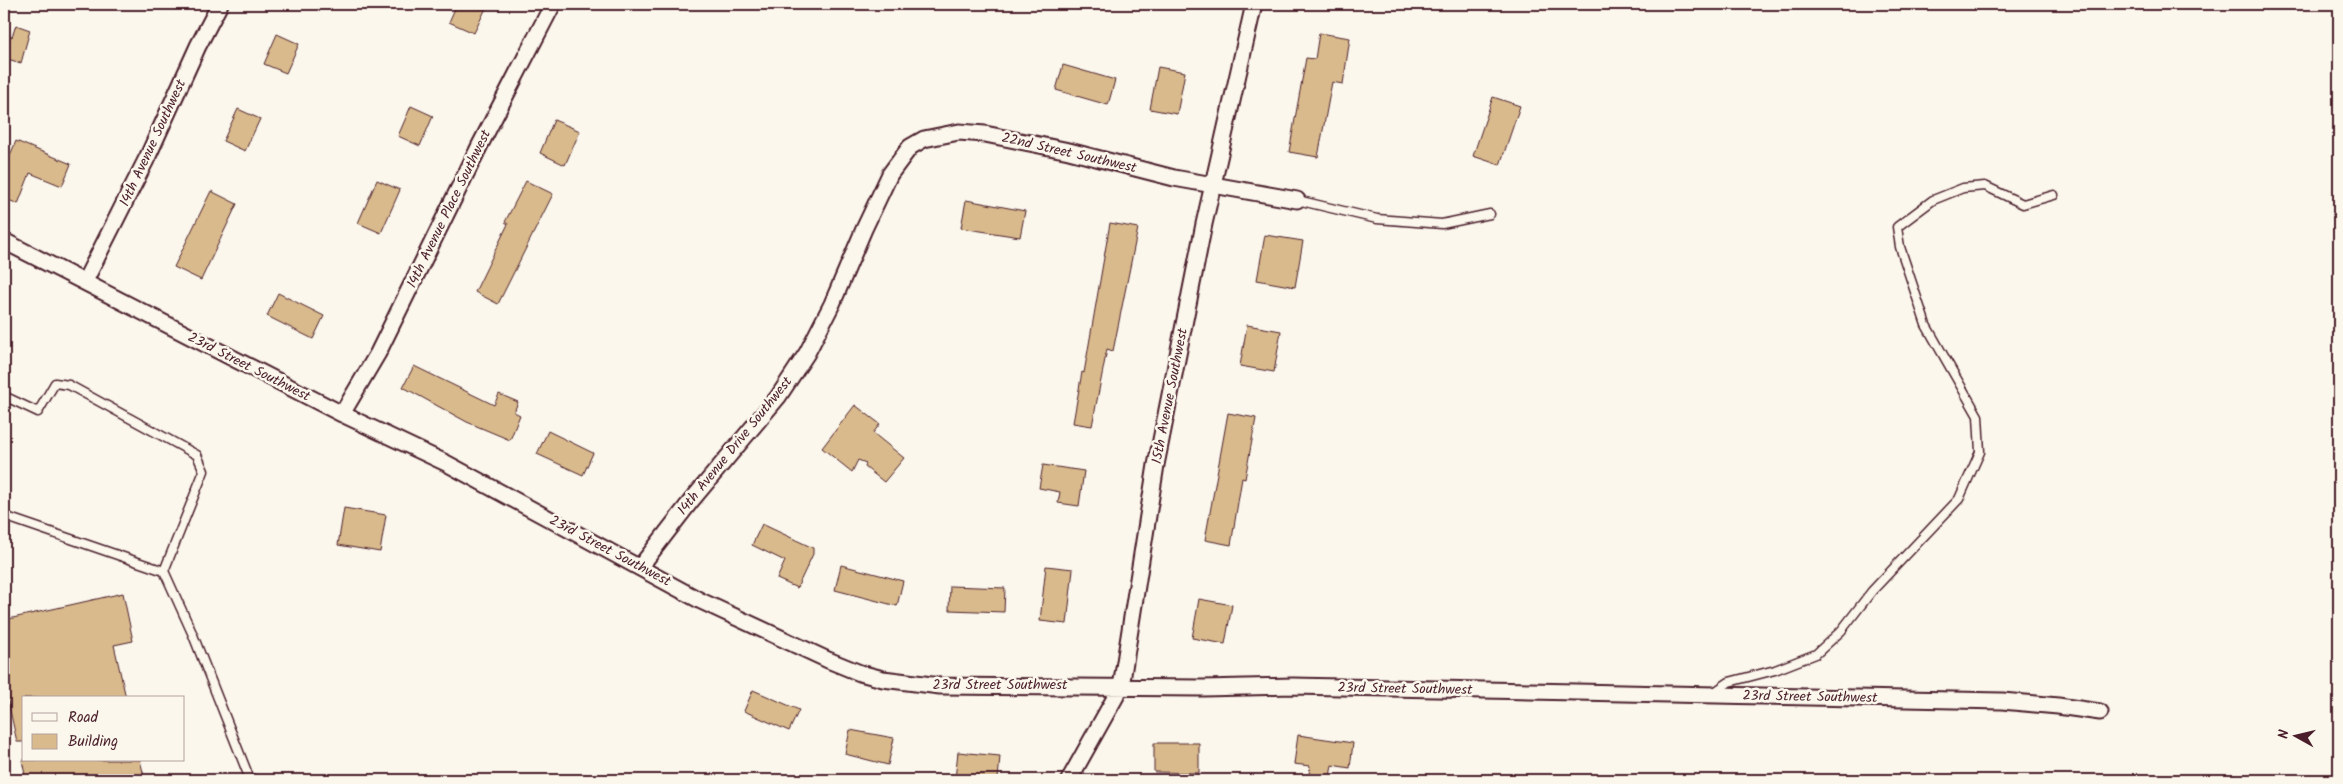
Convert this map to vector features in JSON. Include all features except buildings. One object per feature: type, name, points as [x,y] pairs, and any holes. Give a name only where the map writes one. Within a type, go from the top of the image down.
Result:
[{"type":"street","name":"14th Avenue Southwest","points":[[85,281],[148,156],[198,46],[220,4]]},
{"type":"street","name":"14th Avenue Place Southwest","points":[[342,414],[378,353],[480,144],[553,4]]},
{"type":"street","name":"15th Avenue Southwest","points":[[1069,780],[1121,687],[1156,466],[1213,186],[1254,4]]},
{"type":"street","name":"22nd Street Southwest","points":[[924,139],[959,132],[985,134],[1213,186],[1297,200]]},
{"type":"street","name":"14th Avenue Drive Southwest","points":[[640,567],[691,501],[778,397],[807,353],[832,304],[890,174],[910,147],[924,139]]},
{"type":"street","name":"23rd Street Southwest","points":[[4,241],[342,414],[446,463],[701,601],[828,660],[883,679],[940,686],[1203,688],[1303,686],[2002,701],[2100,712]]},
{"type":"lane","points":[[1709,695],[1730,682],[1774,670],[1816,654],[1841,631],[1872,590],[1959,499],[1980,452],[1978,416],[1926,325],[1900,247],[1897,227],[1933,200],[1963,188],[1985,186],[2023,204],[2054,195]]},
{"type":"lane","points":[[1297,200],[1377,219],[1442,224],[1490,214]]},
{"type":"lane","points":[[4,396],[38,412],[55,383],[69,385],[197,455],[204,471],[164,571],[193,636],[249,777],[255,780]]},
{"type":"lane","points":[[4,516],[164,571]]}]
